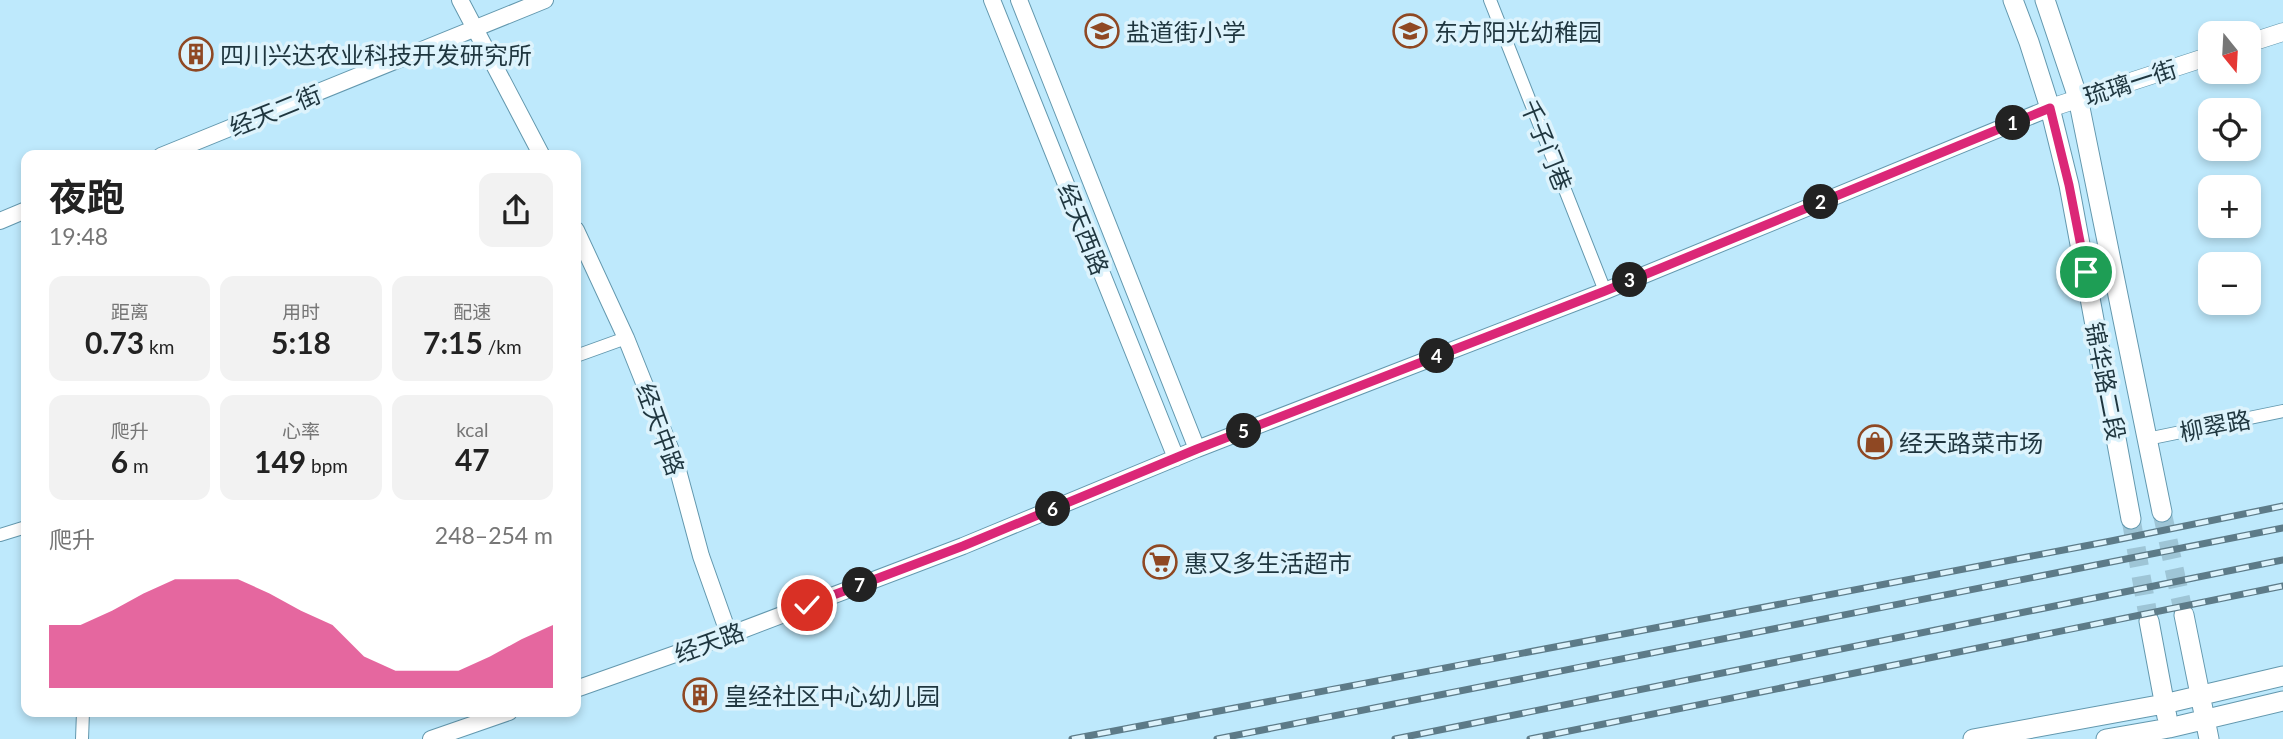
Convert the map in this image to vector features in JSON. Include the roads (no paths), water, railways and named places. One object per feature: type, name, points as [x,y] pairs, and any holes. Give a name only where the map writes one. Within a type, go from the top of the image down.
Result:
[{"type":"main road","name":"锦华路二段","points":[[2013,0],[2050,108],[2069,185],[2132,519]]},
{"type":"main road","name":"锦华路二段","points":[[2045,0],[2078,98],[2162,512]]},
{"type":"main road","points":[[2261,39],[2283,32]]},
{"type":"main road","name":"琉璃一街","points":[[2050,108],[2198,60]]},
{"type":"main road","points":[[2184,615],[2209,739]]},
{"type":"main road","points":[[2149,621],[2170,734]]},
{"type":"main road","points":[[1973,739],[2164,705],[2283,676]]},
{"type":"main road","points":[[2106,739],[2170,734],[2206,719],[2283,701]]},
{"type":"street","points":[[460,0],[539,150]]},
{"type":"street","name":"经天二街","points":[[176,150],[545,0]]},
{"type":"street","name":"经天西路","points":[[992,0],[1176,458]]},
{"type":"street","name":"经天西路","points":[[1019,0],[1197,449]]},
{"type":"street","name":"千子门巷","points":[[1490,0],[1605,291]]},
{"type":"street","name":"经天路","points":[[581,687],[729,635],[963,546],[1197,449],[1605,291],[2050,108]]},
{"type":"street","points":[[0,220],[21,212]]},
{"type":"street","name":"经天中路","points":[[581,241],[626,338],[676,463],[701,556],[729,635]]},
{"type":"street","points":[[581,354],[626,338]]},
{"type":"street","name":"柳翠路","points":[[2147,439],[2283,411]]},
{"type":"street","points":[[0,535],[21,529]]},
{"type":"street","points":[[82,739],[83,717]]},
{"type":"street","points":[[431,739],[470,719]]},
{"type":"tunnel","points":[[2162,512],[2184,615]]},
{"type":"tunnel","points":[[2131,519],[2149,621]]},
{"type":"railway","points":[[1072,739],[2283,506]]},
{"type":"railway","points":[[1217,739],[2283,528]]},
{"type":"railway","points":[[1395,739],[2283,560]]},
{"type":"railway","points":[[1530,739],[2283,586]]},
{"type":"place","name":"盐道街小学","points":[[1102,31]]},
{"type":"place","name":"东方阳光幼稚园","points":[[1410,31]]},
{"type":"place","name":"四川兴达农业科技开发研究所","points":[[196,54]]},
{"type":"place","name":"经天路菜市场","points":[[1875,442]]},
{"type":"place","name":"惠又多生活超市","points":[[1160,562]]},
{"type":"place","name":"皇经社区中心幼儿园","points":[[700,695]]}]
